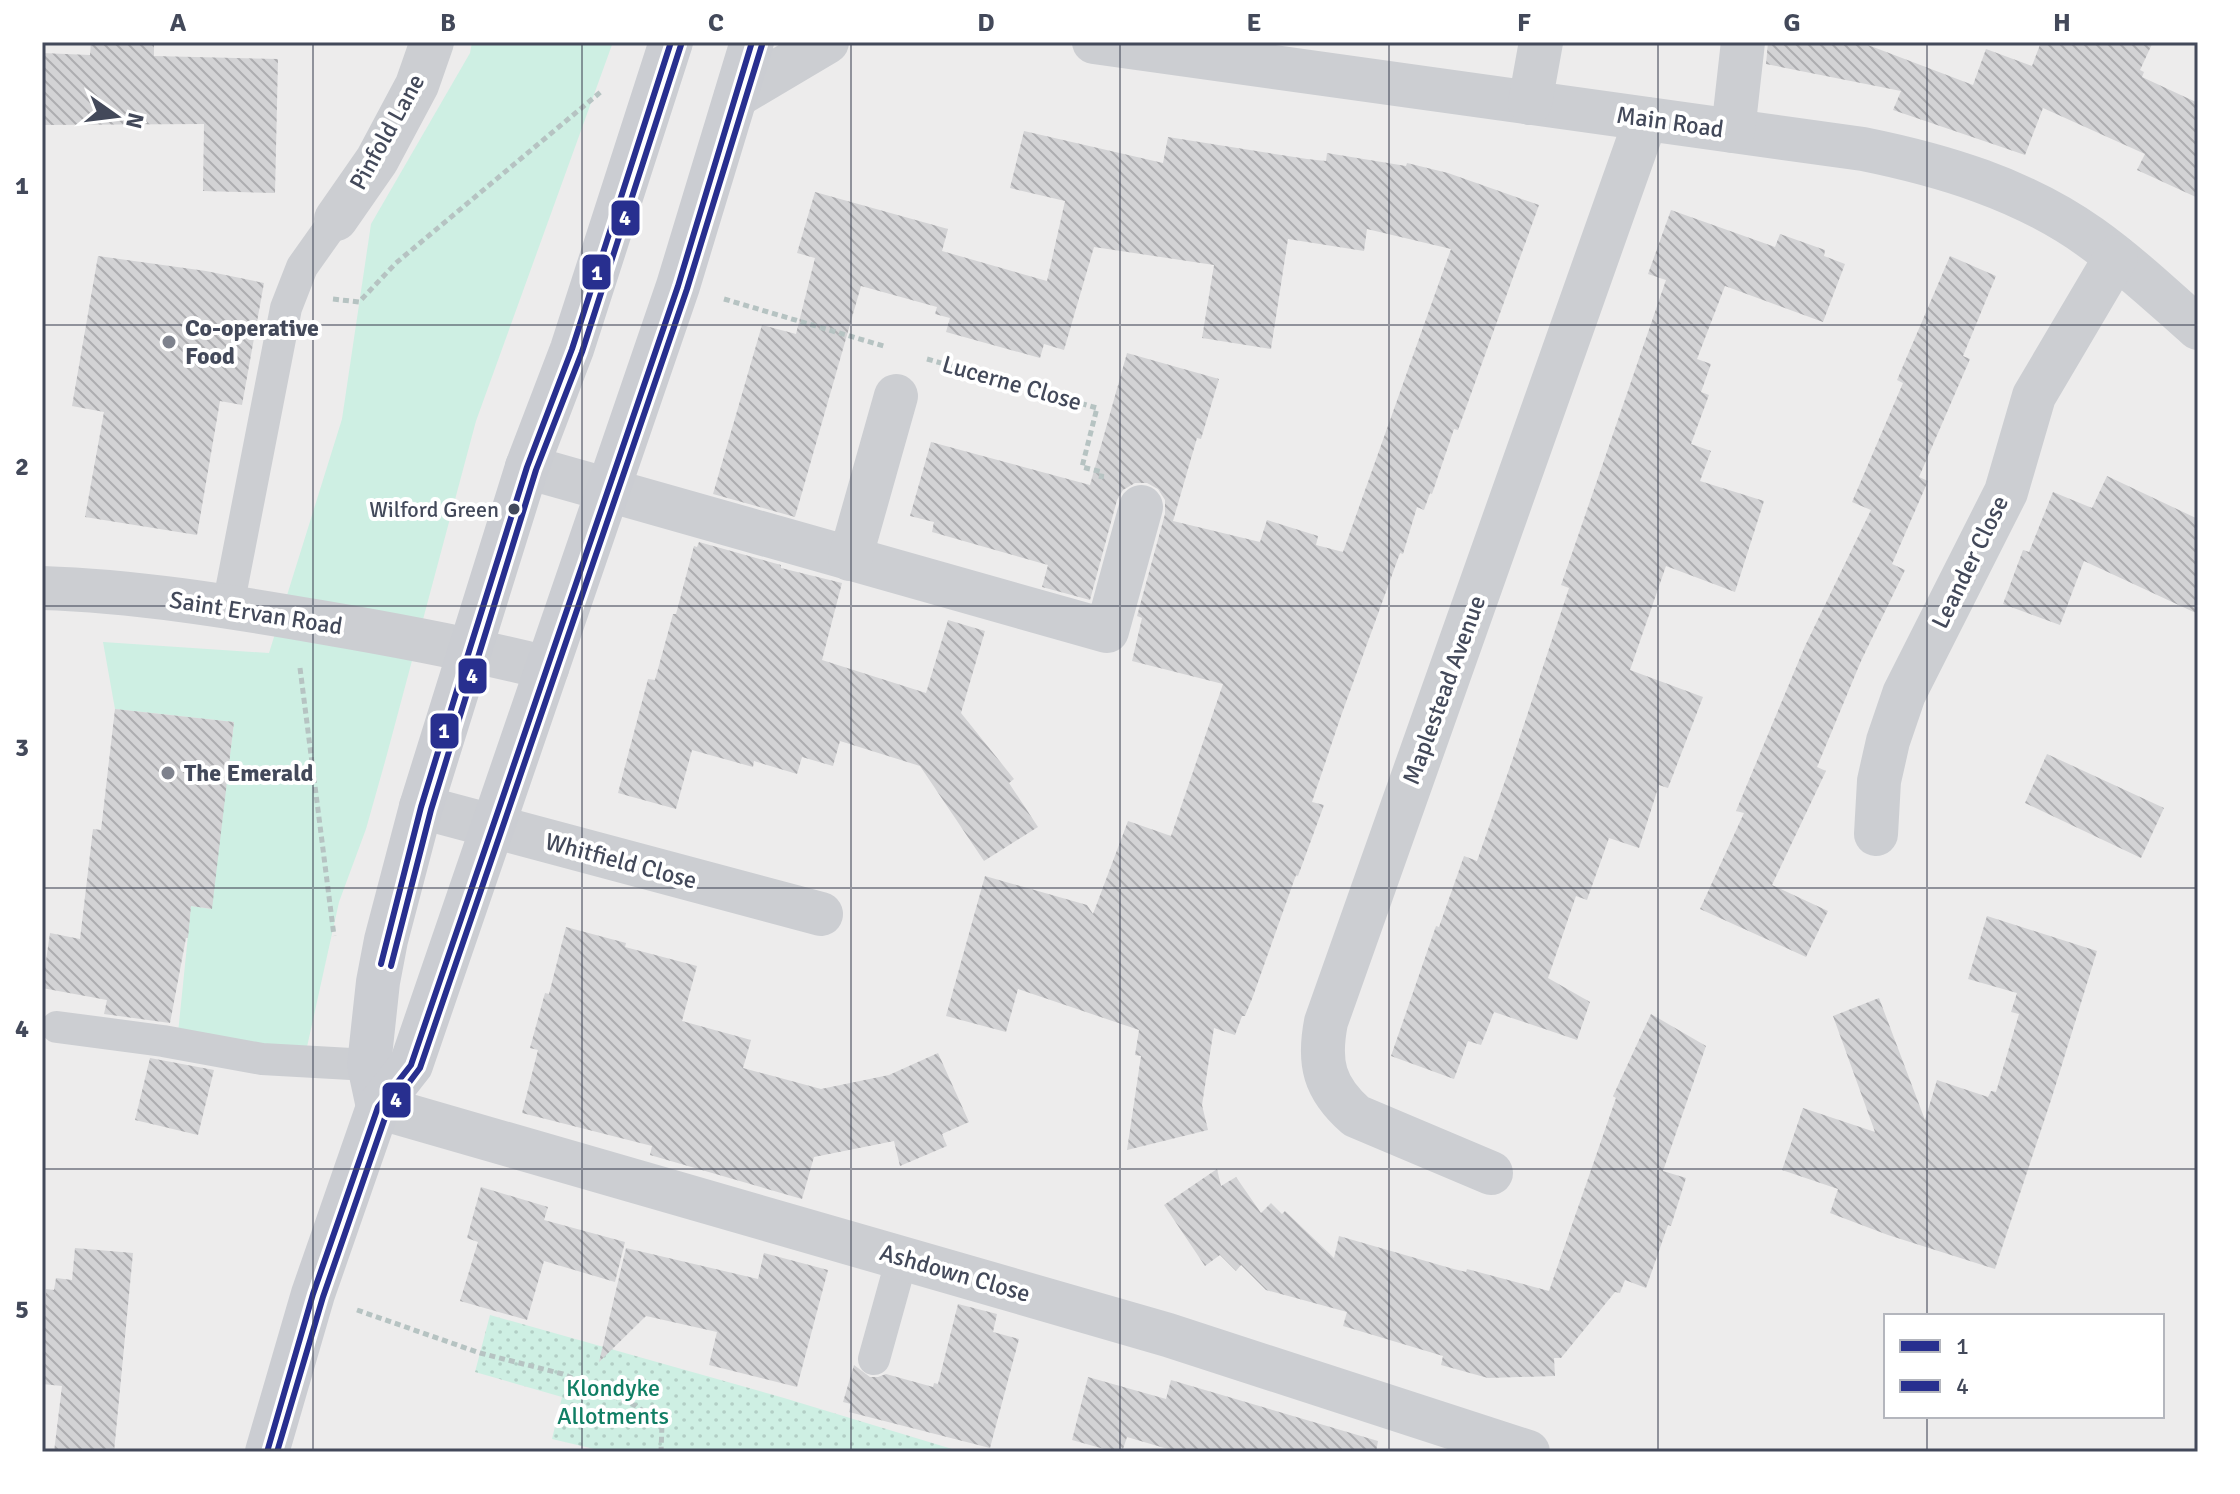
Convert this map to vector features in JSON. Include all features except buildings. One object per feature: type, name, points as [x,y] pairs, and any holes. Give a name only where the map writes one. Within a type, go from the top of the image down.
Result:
[{"type":"main road","points":[[267,1452],[374,1086],[378,982],[421,807],[527,467],[572,349],[671,42]]},
{"type":"main road","points":[[374,1086],[411,1065],[678,286],[752,42]]},
{"type":"street","name":"Pinfold Lane","points":[[336,219],[377,160],[417,85],[432,42]]},
{"type":"street","points":[[736,96],[827,42]]},
{"type":"street","name":"Main Road","points":[[1094,42],[1863,149],[1925,162],[2016,195],[2088,235],[2198,328]]},
{"type":"street","points":[[1530,103],[1541,42]]},
{"type":"street","points":[[1733,131],[1743,42]]},
{"type":"street","name":"Maplestead Avenue","points":[[1491,1173],[1356,1116],[1338,1101],[1325,1074],[1321,1049],[1331,1007],[1646,119]]},
{"type":"street","name":"Leander Close","points":[[1876,834],[1879,781],[1904,694],[2006,492],[2034,396],[2116,257]]},
{"type":"street","points":[[850,559],[896,396]]},
{"type":"street","points":[[527,467],[1107,631],[1141,507]]},
{"type":"street","name":"Saint Ervan Road","points":[[42,588],[80,589],[228,606],[470,648],[547,668]]},
{"type":"street","name":"Whitfield Close","points":[[421,807],[821,914]]},
{"type":"street","name":"Ashdown Close","points":[[374,1086],[902,1258],[1168,1335],[1528,1452]]},
{"type":"lane","points":[[228,606],[286,308],[302,267],[336,219]]},
{"type":"lane","points":[[57,1027],[163,1041],[262,1059],[374,1086]]},
{"type":"lane","points":[[874,1359],[902,1258]]},
{"type":"path","points":[[292,294],[359,302],[396,263],[610,85]]},
{"type":"path","points":[[772,313],[893,349]]},
{"type":"path","name":"Lucerne Close","points":[[922,357],[1097,408],[1082,467],[1102,472],[1097,494],[1141,507]]},
{"type":"path","points":[[303,619],[298,654],[335,944]]},
{"type":"path","points":[[313,1294],[480,1353],[563,1374],[636,1406],[662,1424],[661,1452]]},
{"type":"green space","name":"Wilford Green","points":[[472,42],[613,42],[476,421],[366,829],[339,902],[303,1065],[177,1043],[191,906],[211,909],[234,722],[115,709],[103,642],[269,653],[342,419],[371,224],[470,53]]},
{"type":"green space","name":"Klondyke Allotments","points":[[490,1315],[962,1452],[607,1452],[552,1439],[562,1397],[475,1372]]},
{"type":"transit line","name":"1","points":[[381,964],[421,807],[470,648],[527,467],[572,349],[671,42]]},
{"type":"transit line","name":"1","points":[[267,1452],[313,1294],[378,1107],[411,1065],[678,286],[752,42]]},
{"type":"transit line","name":"4","points":[[391,966],[431,810],[536,470],[582,352],[681,45]]},
{"type":"transit line","name":"4","points":[[277,1452],[323,1297],[387,1112],[420,1068],[687,289],[762,45]]},
{"type":"place","name":"Co-operative Food","points":[[169,342]]},
{"type":"place","name":"Wilford Green","points":[[514,509]]},
{"type":"place","name":"The Emerald","points":[[168,773]]}]
